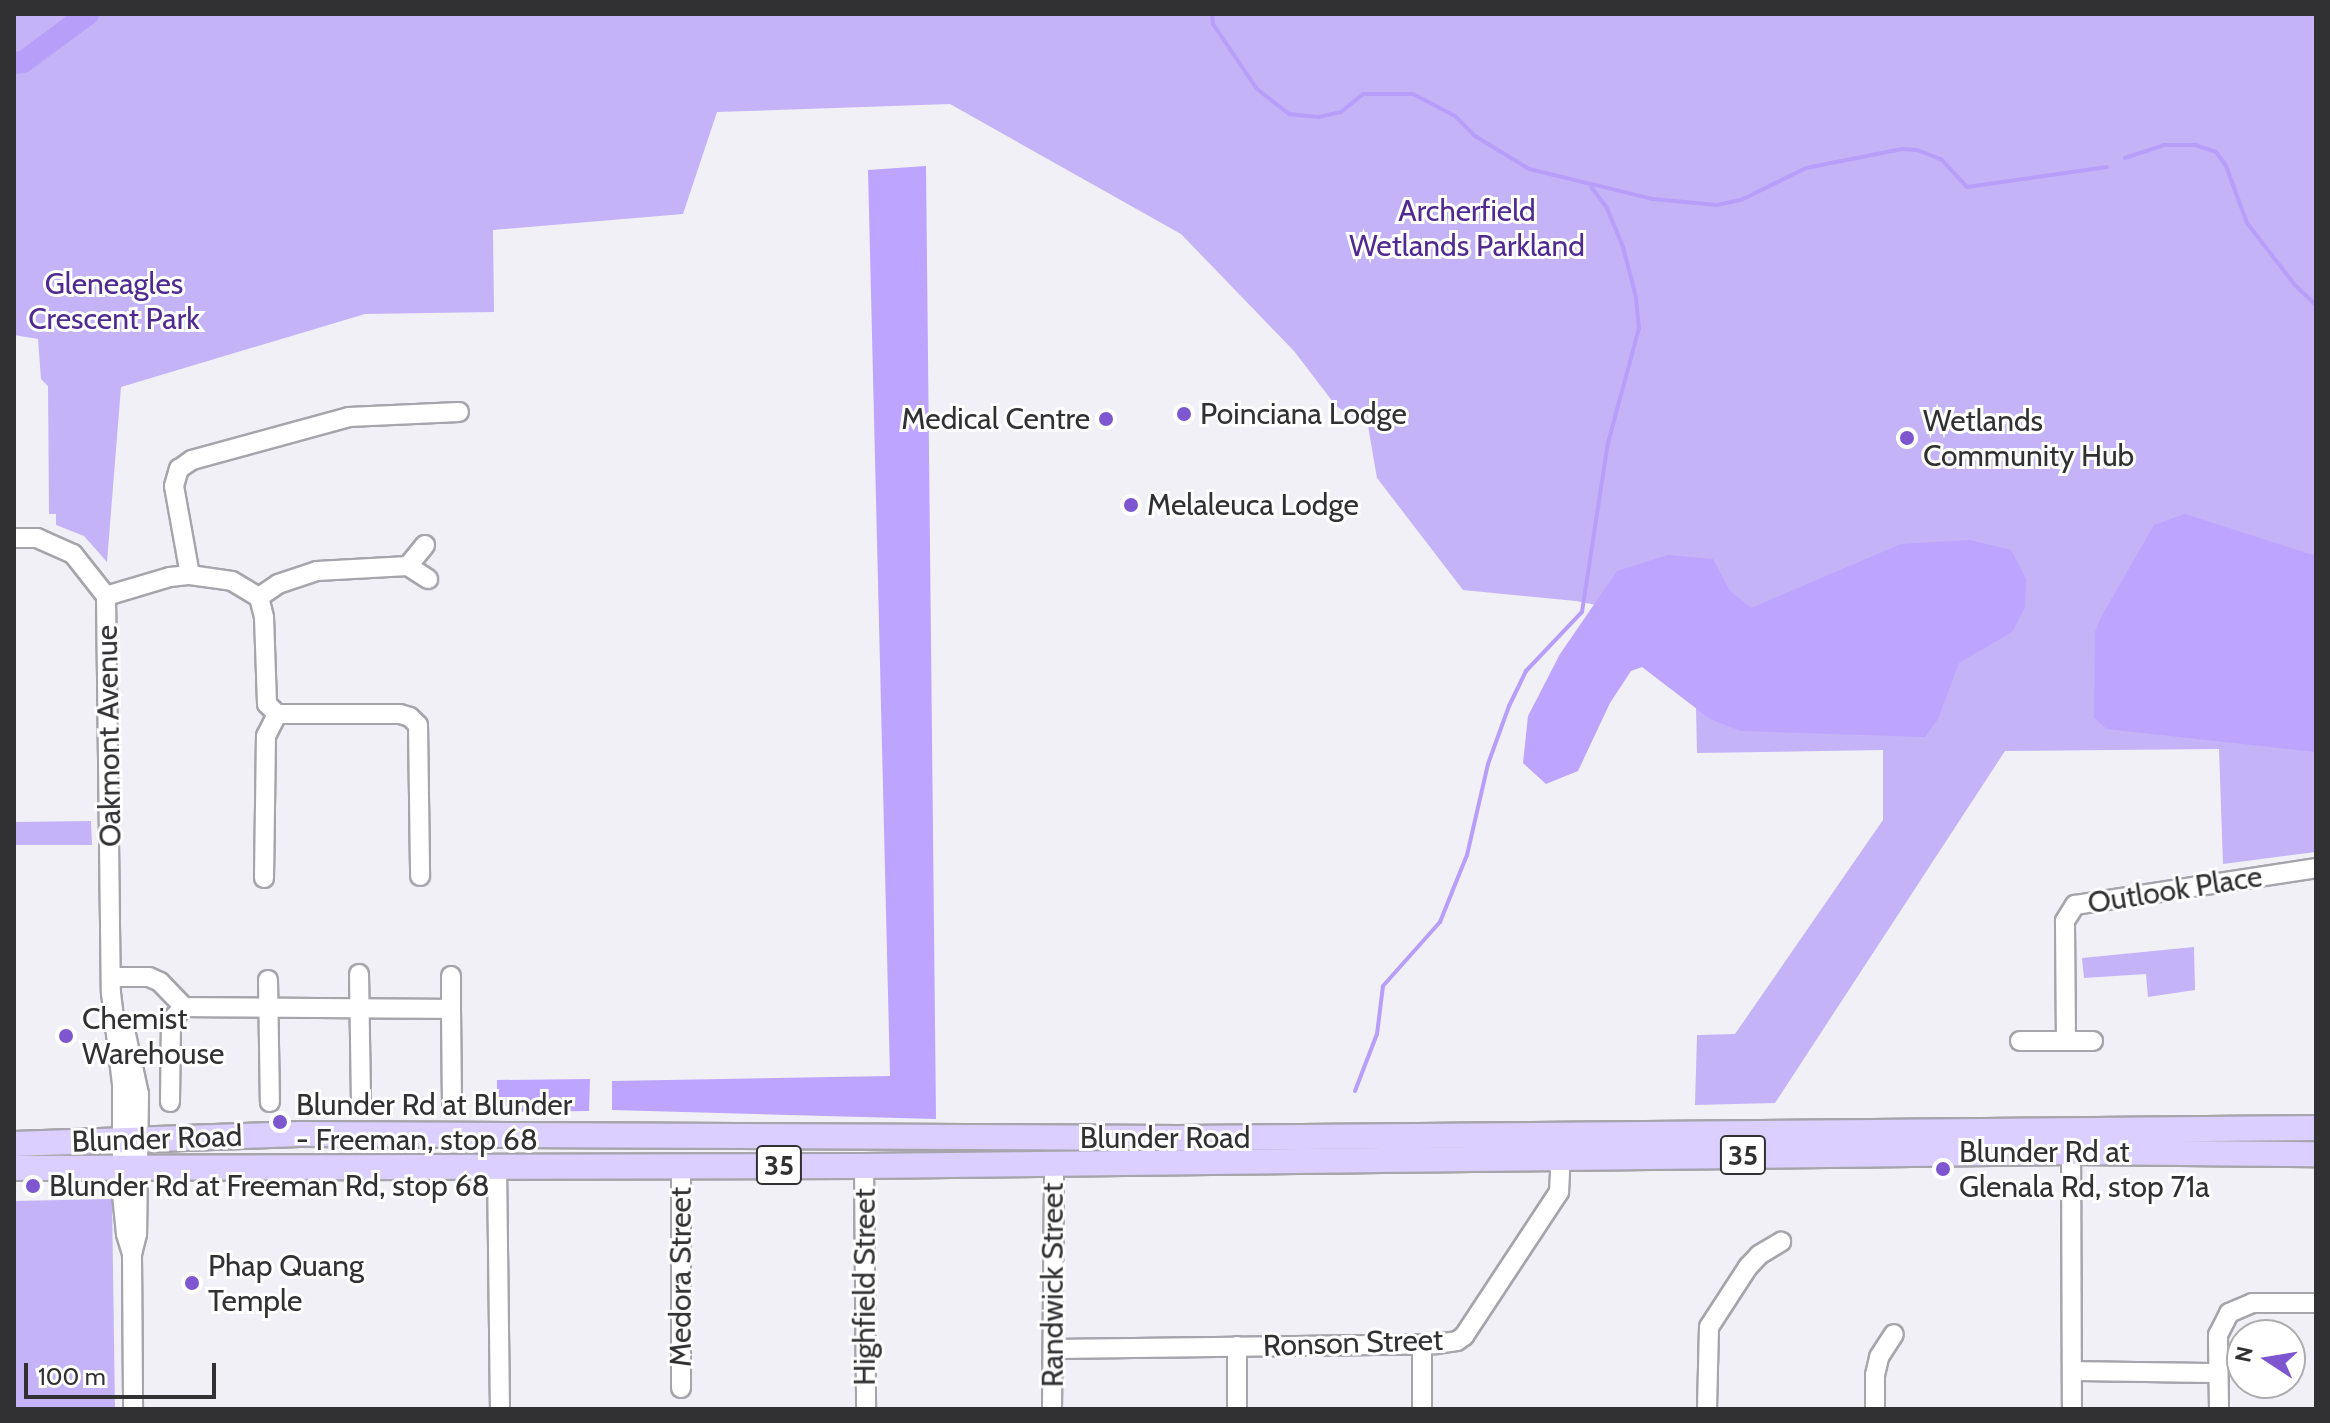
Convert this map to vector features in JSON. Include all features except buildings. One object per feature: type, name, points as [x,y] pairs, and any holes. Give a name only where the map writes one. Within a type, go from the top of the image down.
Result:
[{"type":"main road","name":"Blunder Road","points":[[14,1168],[864,1166],[1556,1156],[2071,1140],[2316,1128]]},
{"type":"main road","name":"Blunder Road","points":[[14,1144],[300,1134],[880,1139],[1546,1132],[2071,1140],[2316,1154]]},
{"type":"street","points":[[190,575],[174,486],[179,469],[192,460],[349,417],[459,412]]},
{"type":"street","name":"Oakmont Avenue","points":[[14,538],[37,538],[73,554],[106,596],[111,985],[130,1141],[126,1234],[132,1254],[133,1409]]},
{"type":"street","points":[[408,566],[425,545]]},
{"type":"street","points":[[259,597],[278,584],[317,571],[408,566],[428,579]]},
{"type":"street","points":[[106,596],[170,577],[190,575],[232,581],[259,597],[264,617],[267,704],[277,714],[400,714],[410,717],[418,725],[420,876]]},
{"type":"street","points":[[264,878],[266,736],[277,714]]},
{"type":"street","name":"Outlook Place","points":[[2066,1040],[2065,921],[2075,905],[2316,868]]},
{"type":"street","points":[[359,974],[361,1102]]},
{"type":"street","points":[[451,976],[452,1105]]},
{"type":"street","points":[[111,985],[149,977],[160,982],[184,1007],[451,1009]]},
{"type":"street","points":[[268,980],[270,1102]]},
{"type":"street","points":[[170,1102],[171,1020],[184,1007]]},
{"type":"street","points":[[2020,1041],[2093,1041]]},
{"type":"street","name":"Ronson Street","points":[[1054,1349],[1450,1343],[1464,1336],[1559,1192],[1556,1156],[1546,1132]]},
{"type":"street","points":[[2071,1140],[2072,1409]]},
{"type":"street","name":"Randwick Street","points":[[1052,1409],[1054,1161]]},
{"type":"street","name":"Medora Street","points":[[681,1165],[681,1388]]},
{"type":"street","points":[[497,1166],[500,1409]]},
{"type":"street","name":"Highfield Street","points":[[864,1166],[866,1409]]},
{"type":"street","points":[[1707,1409],[1709,1327],[1748,1267],[1759,1255],[1781,1242]]},
{"type":"street","points":[[2219,1409],[2221,1323],[2238,1306],[2316,1303]]},
{"type":"street","points":[[1875,1409],[1875,1375],[1879,1357],[1894,1334]]},
{"type":"street","points":[[1422,1344],[1422,1409]]},
{"type":"street","points":[[1237,1346],[1237,1409]]},
{"type":"street","points":[[2072,1371],[2218,1373]]},
{"type":"green space","points":[[14,14],[2316,14],[2316,852],[2223,864],[2219,749],[2005,751],[1775,1103],[1695,1105],[1697,1035],[1735,1034],[1883,820],[1883,750],[1697,753],[1694,624],[1576,601],[1463,590],[1377,478],[1368,426],[1336,406],[1294,351],[1181,234],[950,104],[717,112],[683,214],[493,230],[494,312],[365,314],[121,387],[107,562],[84,536],[56,525],[56,514],[49,514],[48,386],[41,379],[38,339],[14,335]]},
{"type":"green space","points":[[91,821],[92,845],[14,845],[14,822]]},
{"type":"green space","points":[[2194,947],[2195,990],[2148,997],[2146,974],[2084,978],[2082,958]]},
{"type":"green space","points":[[112,1199],[115,1409],[14,1409],[14,1201]]},
{"type":"shaded area","points":[[926,166],[936,1119],[612,1110],[612,1081],[890,1076],[868,170]]},
{"type":"shaded area","points":[[2185,514],[2316,556],[2316,752],[2107,729],[2094,718],[2095,632],[2100,619],[2154,525]]},
{"type":"shaded area","points":[[1970,540],[2011,550],[2026,579],[2025,607],[2012,632],[1959,663],[1938,719],[1925,737],[1741,731],[1710,719],[1642,667],[1631,671],[1610,703],[1578,771],[1546,784],[1523,763],[1528,716],[1560,654],[1617,571],[1668,555],[1713,559],[1730,591],[1751,608],[1901,544]]},
{"type":"shaded area","points":[[590,1079],[589,1111],[497,1112],[497,1080]]},
{"type":"waterway","points":[[14,63],[23,62],[88,14]]},
{"type":"waterway","points":[[1212,14],[1213,24],[1257,89],[1289,114],[1319,117],[1341,112],[1363,94],[1413,94],[1455,116],[1475,136],[1529,169],[1653,199],[1717,205],[1741,200],[1806,168],[1902,149],[1917,150],[1941,159],[1967,187],[2107,167]]},
{"type":"waterway","points":[[2125,158],[2164,145],[2195,145],[2216,152],[2226,166],[2247,223],[2295,285],[2316,305]]},
{"type":"waterway","points":[[1355,1091],[1377,1034],[1383,986],[1440,922],[1467,855],[1488,764],[1509,706],[1526,671],[1582,612],[1608,443],[1639,328],[1636,297],[1623,247],[1607,208],[1591,187]]},
{"type":"place","name":"Poinciana Lodge","points":[[1184,414]]},
{"type":"place","name":"Medical Centre","points":[[1106,419]]},
{"type":"place","name":"Wetlands Community Hub","points":[[1907,438]]},
{"type":"place","name":"Melaleuca Lodge","points":[[1131,505]]},
{"type":"place","name":"Chemist Warehouse","points":[[66,1036]]},
{"type":"place","name":"Blunder Rd at Blunder - Freeman, stop 68","points":[[280,1122]]},
{"type":"place","name":"Blunder Rd at Glenala Rd, stop 71a","points":[[1943,1169]]},
{"type":"place","name":"Blunder Rd at Freeman Rd, stop 68","points":[[33,1186]]},
{"type":"place","name":"Phap Quang Temple","points":[[192,1283]]},
{"type":"park label","name":"Archerfield Wetlands Parkland","points":[[1467,228]]},
{"type":"park label","name":"Gleneagles Crescent Park","points":[[114,301]]}]
